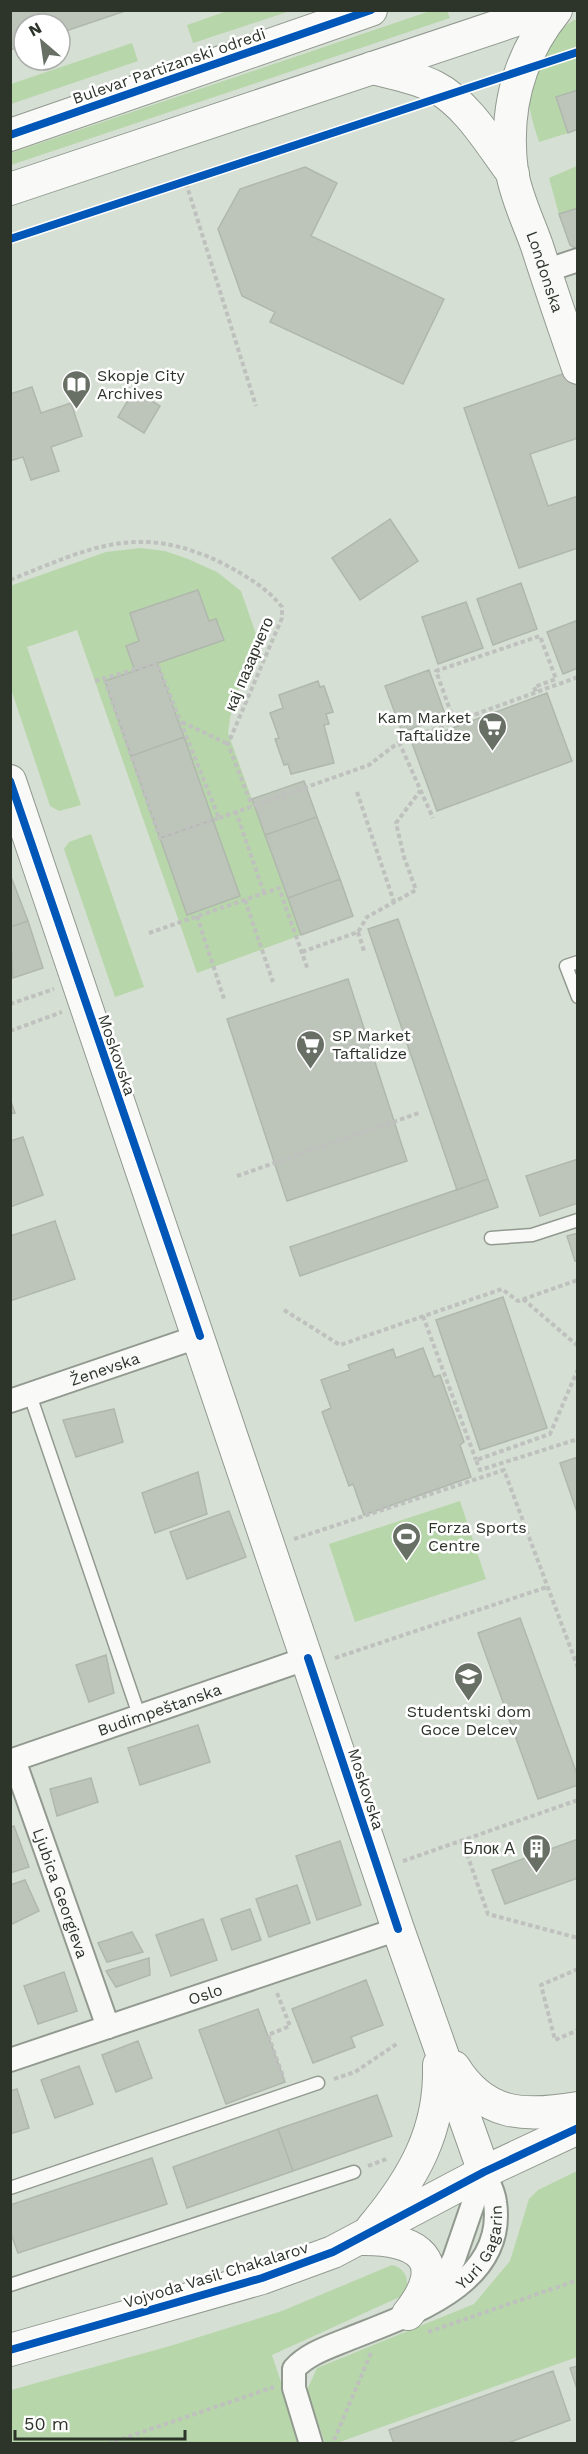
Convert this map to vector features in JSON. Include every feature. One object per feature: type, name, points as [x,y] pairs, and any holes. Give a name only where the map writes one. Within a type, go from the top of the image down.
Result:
[{"type":"street","name":"Bulevar Partizanski odredi","points":[[10,135],[344,16],[371,10]]},
{"type":"street","points":[[10,189],[546,10]]},
{"type":"street","name":"Londonska","points":[[556,10],[528,50],[514,88],[510,137],[513,174],[578,368]]},
{"type":"street","name":"Londonska","points":[[372,68],[418,80],[448,96],[480,130],[513,174]]},
{"type":"street","points":[[545,271],[578,260]]},
{"type":"street","name":"Moskovska","points":[[10,781],[200,1336],[398,1929],[484,2172]]},
{"type":"street","name":"Ženevska","points":[[20,1398],[200,1336]]},
{"type":"street","name":"Budimpeštanska","points":[[12,1761],[139,1715],[310,1662]]},
{"type":"street","name":"Ljubica Georgieva","points":[[12,1761],[108,2027]]},
{"type":"street","name":"Oslo","points":[[10,2060],[398,1929]]},
{"type":"street","points":[[438,2040],[460,2077],[481,2097],[496,2106],[510,2111],[533,2113],[578,2108]]},
{"type":"street","points":[[361,2239],[396,2196],[428,2141],[439,2105],[438,2040]]},
{"type":"street","name":"Vojvoda Vasil Chakalarov","points":[[10,2350],[262,2278],[361,2239],[484,2172],[578,2128]]},
{"type":"street","name":"Yuri Gagarin","points":[[407,2314],[440,2291],[454,2259],[484,2172]]},
{"type":"street","points":[[311,2444],[292,2380],[294,2369],[318,2352],[407,2314],[426,2287],[429,2276],[424,2260],[406,2244],[380,2239],[361,2239]]},
{"type":"lane","points":[[578,962],[566,966],[578,997]]},
{"type":"lane","points":[[491,1238],[532,1235],[578,1220]]},
{"type":"lane","points":[[20,1398],[139,1715]]},
{"type":"lane","points":[[10,2188],[318,2083]]},
{"type":"lane","points":[[10,2285],[354,2172]]},
{"type":"path","points":[[186,183],[256,406]]},
{"type":"path","points":[[454,722],[436,672],[540,636],[556,679],[534,687],[536,692]]},
{"type":"path","points":[[95,681],[158,663],[219,818]]},
{"type":"path","points":[[105,681],[160,838],[369,765],[399,741],[578,677]]},
{"type":"path","points":[[181,722],[228,744],[252,806]]},
{"type":"path","points":[[399,741],[433,818]]},
{"type":"path","points":[[302,952],[358,932],[367,916],[416,890],[404,857],[396,823],[420,791]]},
{"type":"path","points":[[357,792],[394,902]]},
{"type":"path","points":[[236,812],[264,893]]},
{"type":"path","points":[[149,933],[279,888],[308,970]]},
{"type":"path","points":[[245,900],[273,982]]},
{"type":"path","points":[[197,916],[224,999]]},
{"type":"path","points":[[358,932],[364,951]]},
{"type":"path","points":[[10,1004],[54,989],[56,997]]},
{"type":"path","points":[[59,1005],[62,1012]]},
{"type":"path","points":[[10,1031],[55,1015]]},
{"type":"path","points":[[237,1176],[419,1113]]},
{"type":"path","points":[[284,1310],[340,1345],[502,1289],[518,1301],[578,1280]]},
{"type":"path","points":[[523,1299],[578,1346]]},
{"type":"path","points":[[423,1316],[482,1477]]},
{"type":"path","points":[[476,1460],[550,1434],[578,1369]]},
{"type":"path","points":[[480,1470],[578,1439]]},
{"type":"path","points":[[270,1547],[504,1470],[578,1668]]},
{"type":"path","points":[[310,1662],[547,1587]]},
{"type":"path","points":[[379,1869],[578,1800]]},
{"type":"path","points":[[462,1840],[488,1914],[578,1938]]},
{"type":"path","points":[[578,1969],[541,1985],[555,2040],[578,2030]]},
{"type":"path","points":[[269,1973],[290,2025],[268,2035],[289,2093]]},
{"type":"path","points":[[318,2083],[355,2072],[398,2043]]},
{"type":"path","points":[[354,2172],[391,2157]]},
{"type":"path","points":[[332,2444],[407,2314]]},
{"type":"green space","points":[[230,10],[290,11],[193,43],[187,25]]},
{"type":"green space","points":[[433,10],[447,11],[450,18],[11,165],[11,153]]},
{"type":"green space","points":[[577,19],[577,90],[556,97],[568,133],[539,142],[529,101],[533,79],[551,42],[560,31]]},
{"type":"green space","points":[[132,43],[138,61],[11,104],[11,84],[46,72],[72,72],[72,63]]},
{"type":"green space","points":[[577,166],[577,208],[559,214],[549,178]]},
{"type":"green space","points":[[141,548],[165,551],[188,559],[217,572],[241,591],[256,634],[230,718],[228,733],[301,935],[197,973],[77,630],[27,647],[81,805],[59,811],[50,806],[11,689],[10,586],[106,552]]},
{"type":"green space","points":[[91,834],[144,987],[115,997],[64,849],[69,842]]},
{"type":"green space","name":"Forza Sports Centre","points":[[460,1501],[486,1579],[355,1622],[329,1544]]},
{"type":"green space","points":[[577,2171],[577,2357],[337,2443],[325,2443],[307,2390],[317,2368],[474,2304],[510,2261],[529,2199],[538,2190]]},
{"type":"green space","points":[[392,2265],[401,2269],[406,2276],[407,2285],[404,2295],[272,2355],[301,2443],[11,2444],[11,2390],[170,2346],[282,2311]]},
{"type":"building","points":[[10,10],[128,10],[72,29],[72,12],[12,12],[12,49],[10,50]]},
{"type":"building","points":[[578,90],[578,129],[568,133],[556,97]]},
{"type":"building","points":[[305,167],[337,183],[311,236],[444,299],[403,384],[270,322],[275,312],[242,296],[218,229],[240,189]]},
{"type":"building","points":[[578,208],[578,250],[570,245],[559,214]]},
{"type":"building","points":[[577,369],[578,438],[530,454],[548,506],[578,496],[578,548],[519,568],[464,408]]},
{"type":"building","points":[[32,387],[41,413],[71,403],[82,436],[51,447],[59,471],[31,480],[23,457],[10,461],[10,394]]},
{"type":"building","points":[[134,390],[160,406],[144,433],[118,417]]},
{"type":"building","points":[[390,519],[418,561],[360,600],[332,558]]},
{"type":"building","points":[[521,583],[537,629],[493,645],[477,599]]},
{"type":"building","points":[[198,590],[209,621],[216,619],[224,640],[135,671],[126,646],[139,641],[130,613]]},
{"type":"building","points":[[466,602],[483,648],[438,664],[422,617]]},
{"type":"building","points":[[578,620],[578,668],[563,674],[547,632]]},
{"type":"building","points":[[157,663],[184,737],[131,756],[105,681]]},
{"type":"building","points":[[429,670],[446,717],[402,732],[385,686]]},
{"type":"building","points":[[318,681],[320,687],[324,686],[333,712],[326,714],[329,724],[324,725],[334,763],[291,774],[288,764],[284,765],[275,739],[279,738],[270,713],[283,708],[279,695]]},
{"type":"building","points":[[547,693],[572,761],[437,811],[412,743]]},
{"type":"building","points":[[184,737],[213,820],[160,838],[131,756]]},
{"type":"building","points":[[304,781],[317,817],[265,835],[252,799]]},
{"type":"building","points":[[317,817],[340,879],[288,898],[265,835]]},
{"type":"building","points":[[213,820],[240,896],[187,915],[160,838]]},
{"type":"building","points":[[10,874],[28,921],[10,927]]},
{"type":"building","points":[[340,879],[353,916],[301,935],[288,898]]},
{"type":"building","points":[[398,919],[488,1179],[457,1190],[368,929]]},
{"type":"building","points":[[28,921],[43,968],[13,978],[10,927]]},
{"type":"building","name":"SP Market Taftalidze","points":[[348,979],[407,1161],[287,1201],[227,1019]]},
{"type":"building","points":[[10,1099],[15,1113],[10,1114]]},
{"type":"building","points":[[23,1137],[43,1195],[10,1207],[10,1141]]},
{"type":"building","points":[[578,1159],[578,1203],[540,1216],[526,1176]]},
{"type":"building","points":[[488,1179],[498,1207],[300,1276],[290,1247]]},
{"type":"building","points":[[55,1221],[75,1279],[10,1301],[10,1236]]},
{"type":"building","points":[[578,1233],[578,1261],[575,1261],[567,1236]]},
{"type":"building","points":[[503,1297],[547,1428],[480,1450],[436,1320]]},
{"type":"building","points":[[423,1348],[434,1377],[440,1375],[464,1442],[460,1445],[471,1477],[364,1515],[353,1484],[349,1486],[322,1412],[331,1408],[321,1380],[350,1370],[348,1365],[393,1349],[396,1358]]},
{"type":"building","points":[[114,1409],[123,1442],[76,1457],[63,1420]]},
{"type":"building","name":"Forza Sports Centre","points":[[578,1457],[578,1515],[560,1463]]},
{"type":"building","points":[[198,1472],[207,1514],[155,1533],[142,1493]]},
{"type":"building","points":[[229,1511],[246,1557],[187,1579],[170,1532]]},
{"type":"building","points":[[520,1618],[578,1777],[578,1785],[538,1799],[478,1633]]},
{"type":"building","points":[[106,1655],[114,1693],[89,1702],[76,1665]]},
{"type":"building","points":[[198,1725],[210,1762],[140,1785],[128,1748]]},
{"type":"building","points":[[91,1778],[98,1802],[57,1816],[50,1789]]},
{"type":"building","points":[[14,1826],[29,1867],[10,1873],[10,1827]]},
{"type":"building","name":"Блок А","points":[[578,1839],[578,1878],[505,1904],[492,1870]]},
{"type":"building","points":[[340,1841],[361,1905],[317,1920],[296,1856]]},
{"type":"building","points":[[25,1880],[39,1911],[10,1925],[10,1885]]},
{"type":"building","points":[[297,1885],[310,1923],[269,1937],[256,1899]]},
{"type":"building","points":[[250,1909],[261,1940],[232,1950],[221,1919]]},
{"type":"building","points":[[203,1919],[217,1960],[171,1976],[156,1935]]},
{"type":"building","points":[[132,1932],[143,1952],[107,1962],[98,1943]]},
{"type":"building","points":[[149,1958],[150,1975],[116,1987],[106,1971]]},
{"type":"building","points":[[64,1972],[77,2011],[38,2024],[24,1986]]},
{"type":"building","points":[[366,1980],[383,2025],[351,2037],[355,2047],[313,2063],[292,2009]]},
{"type":"building","points":[[258,2009],[285,2082],[226,2104],[199,2030]]},
{"type":"building","points":[[138,2041],[152,2078],[116,2092],[102,2055]]},
{"type":"building","points":[[79,2066],[93,2104],[55,2118],[41,2080]]},
{"type":"building","points":[[17,2089],[29,2128],[10,2134],[10,2091]]},
{"type":"building","points":[[377,2095],[392,2136],[293,2171],[278,2129]]},
{"type":"building","points":[[278,2129],[293,2171],[187,2208],[173,2167]]},
{"type":"building","points":[[152,2158],[167,2204],[18,2253],[10,2231],[10,2205]]},
{"type":"building","points":[[578,2366],[578,2392],[570,2368]]},
{"type":"building","points":[[553,2371],[570,2420],[505,2444],[394,2444],[389,2430]]},
{"type":"cycle path","points":[[10,135],[371,10]]},
{"type":"cycle path","points":[[10,239],[578,52]]},
{"type":"cycle path","points":[[10,781],[200,1336]]},
{"type":"cycle path","points":[[308,1658],[398,1929]]},
{"type":"cycle path","points":[[10,2350],[262,2278],[333,2252],[484,2172],[578,2128]]},
{"type":"place","name":"Skopje City Archives","points":[[76,410]]},
{"type":"place","name":"Kam Market Taftalidze","points":[[492,752]]},
{"type":"place","name":"SP Market Taftalidze","points":[[311,1070]]},
{"type":"place","name":"Forza Sports Centre","points":[[407,1562]]},
{"type":"place","name":"Studentski dom Goce Delcev","points":[[469,1702]]},
{"type":"place","name":"Блок А","points":[[536,1874]]}]
